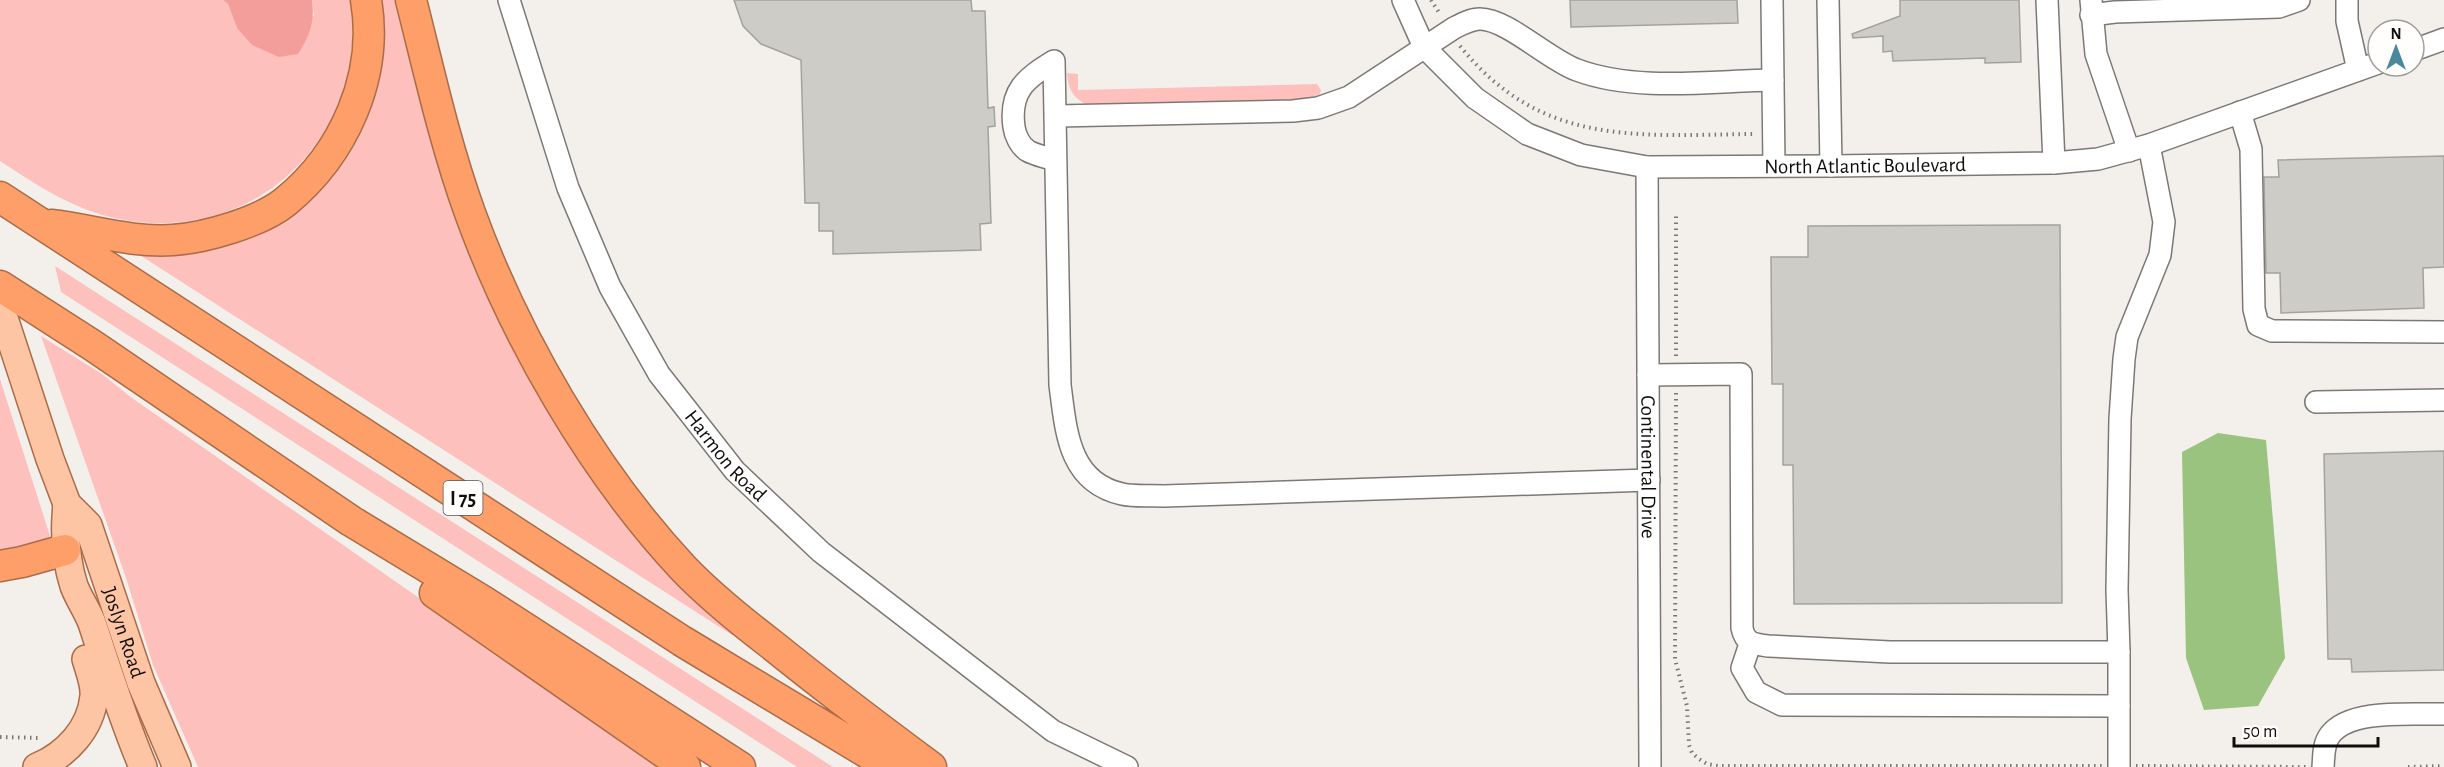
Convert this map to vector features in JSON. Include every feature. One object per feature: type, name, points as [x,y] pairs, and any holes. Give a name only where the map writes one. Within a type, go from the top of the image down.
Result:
[{"type":"highway","points":[[21,211],[126,238],[173,240],[204,235],[244,224],[283,204],[312,177],[337,145],[353,109],[364,77],[370,42],[366,0]]},
{"type":"highway","points":[[411,0],[438,105],[470,212],[502,292],[550,384],[607,472],[648,527],[685,570],[737,617],[810,676],[931,767]]},
{"type":"highway","name":"I 75","points":[[21,211],[682,641],[891,767]]},
{"type":"highway","points":[[0,286],[92,345],[351,521],[483,601],[740,767]]},
{"type":"highway","points":[[351,521],[437,595],[685,767]]},
{"type":"highway","points":[[0,566],[65,550]]},
{"type":"main road","name":"Joslyn Road","points":[[0,306],[67,504],[88,525],[137,672],[177,767]]},
{"type":"main road","name":"Joslyn Road","points":[[67,504],[64,531],[65,550],[74,586],[91,621],[118,705],[143,767]]},
{"type":"main road","points":[[37,767],[64,751],[77,738],[86,723],[94,695],[74,586]]},
{"type":"street","name":"Harmon Road","points":[[509,0],[568,188],[610,287],[659,374],[735,471],[821,552],[1053,731],[1127,767]]},
{"type":"street","name":"North Atlantic Boulevard","points":[[1403,0],[1425,47],[1475,98],[1527,134],[1581,155],[1647,167],[2055,163],[2098,159],[2139,148],[2366,67]]},
{"type":"street","points":[[1772,0],[1774,166]]},
{"type":"street","points":[[1828,0],[1831,166]]},
{"type":"street","points":[[2047,0],[2055,163]]},
{"type":"street","points":[[2119,767],[2120,419],[2124,359],[2127,336],[2160,255],[2164,222],[2139,148],[2096,54],[2091,8],[2115,12],[2279,7],[2299,0]]},
{"type":"street","points":[[2347,0],[2348,21],[2358,70]]},
{"type":"street","points":[[1057,116],[1293,111],[1318,108],[1349,98],[1450,31],[1468,21],[1481,19],[1492,22],[1576,70],[1608,78],[1645,83],[1773,80]]},
{"type":"street","points":[[2426,46],[2444,39]]},
{"type":"street","points":[[1054,160],[1027,150],[1015,135],[1012,115],[1017,93],[1032,75],[1054,61],[1057,116],[1054,160],[1060,385],[1065,430],[1074,459],[1094,482],[1121,494],[1164,496],[1649,480]]},
{"type":"street","points":[[2240,112],[2251,149],[2254,309],[2258,325],[2272,331],[2444,332]]},
{"type":"street","name":"Continental Drive","points":[[1647,167],[1650,767]]},
{"type":"street","points":[[1648,375],[1741,374],[1742,628],[1744,637],[1750,644],[1890,652],[2119,652]]},
{"type":"street","points":[[2316,402],[2444,400]]},
{"type":"street","points":[[1750,644],[1742,668],[1756,692],[1782,705],[2119,706]]},
{"type":"street","points":[[2323,767],[2324,751],[2330,735],[2344,723],[2365,716],[2444,714]]},
{"type":"path","points":[[1431,0],[1450,31],[1482,70],[1521,101],[1560,120],[1604,132],[1635,135],[1774,134]]},
{"type":"path","points":[[0,737],[52,738]]},
{"type":"path","points":[[2408,767],[2444,766]]},
{"type":"shaded area","points":[[0,0],[223,0],[228,4],[237,28],[314,16],[312,0],[352,0],[351,57],[341,99],[318,141],[297,167],[273,188],[246,204],[216,215],[185,222],[152,223],[119,219],[72,203],[42,188],[0,161]]},
{"type":"shaded area","points":[[223,0],[312,0],[313,15],[306,41],[298,54],[279,57],[252,45],[237,28],[228,4]]},
{"type":"shaded area","points":[[377,0],[395,0],[440,163],[485,282],[735,631],[732,635],[135,252],[315,186]]},
{"type":"shaded area","points":[[1067,73],[1078,74],[1078,90],[1317,84],[1321,90],[1318,99],[1087,105],[1072,92]]},
{"type":"shaded area","points":[[55,266],[833,767],[797,767],[61,292]]},
{"type":"shaded area","points":[[41,336],[102,374],[132,398],[662,767],[198,767],[153,665],[126,578]]},
{"type":"shaded area","points":[[0,379],[50,536],[48,540],[13,552],[0,551]]},
{"type":"shaded area","points":[[2218,433],[2266,440],[2285,658],[2258,706],[2204,710],[2186,658],[2182,452]]},
{"type":"building","points":[[734,0],[971,0],[972,11],[985,11],[988,108],[994,107],[995,126],[988,127],[991,223],[980,224],[981,250],[833,254],[833,231],[819,231],[819,203],[805,203],[801,60],[761,44],[743,26]]},
{"type":"building","points":[[1570,0],[1737,0],[1738,23],[1571,27]]},
{"type":"building","points":[[1900,0],[2019,0],[2021,62],[1985,63],[1985,58],[1893,61],[1892,51],[1883,52],[1883,36],[1853,38],[1852,34],[1900,16]]},
{"type":"building","points":[[2444,156],[2444,267],[2423,268],[2424,308],[2281,313],[2280,273],[2266,273],[2264,177],[2279,177],[2278,160]]},
{"type":"building","points":[[2060,225],[2062,603],[1794,604],[1793,465],[1783,465],[1783,384],[1772,384],[1771,257],[1808,257],[1808,226]]},
{"type":"building","points":[[2444,451],[2444,670],[2352,672],[2351,659],[2328,659],[2324,454]]}]
